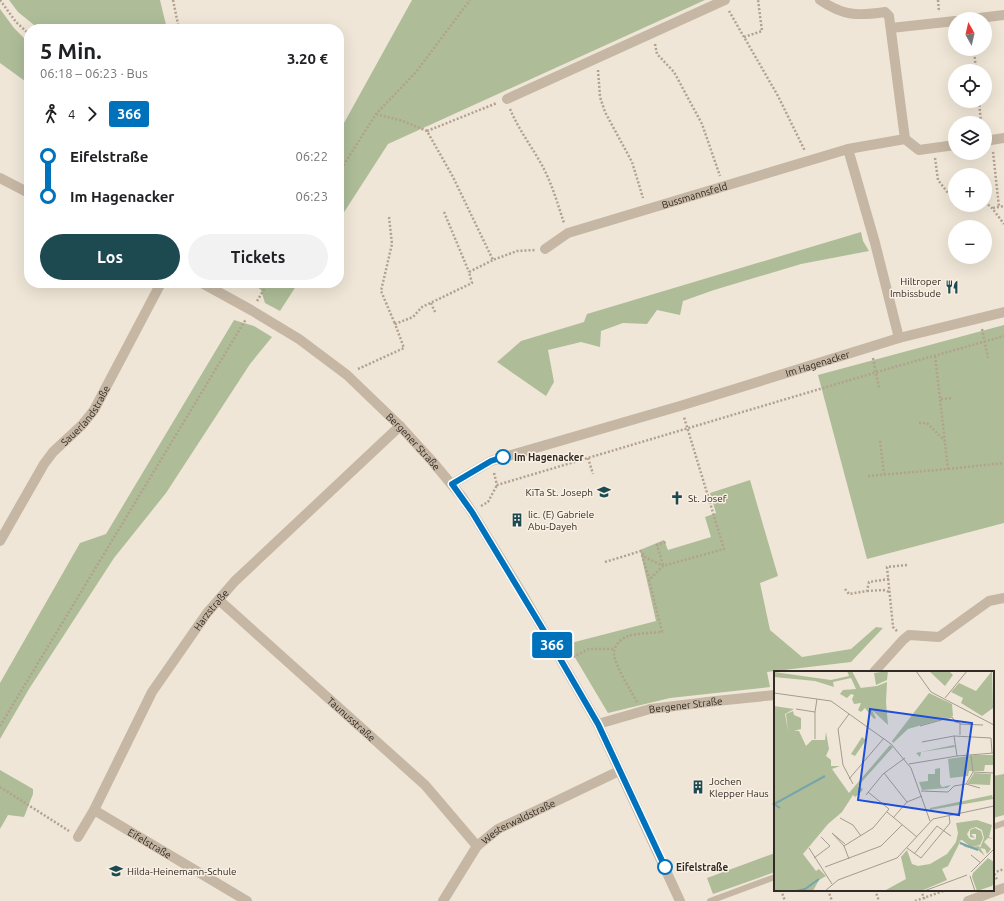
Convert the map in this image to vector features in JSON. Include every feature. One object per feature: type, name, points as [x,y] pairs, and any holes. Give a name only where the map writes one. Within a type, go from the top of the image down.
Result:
[{"type":"street","points":[[507,99],[653,34],[724,0]]},
{"type":"street","points":[[820,0],[833,9],[849,14],[870,15],[885,12],[889,16],[904,139],[919,150],[948,146]]},
{"type":"street","points":[[992,16],[1004,15]]},
{"type":"street","points":[[891,28],[948,22]]},
{"type":"street","points":[[992,140],[1004,138]]},
{"type":"street","name":"Bussmannsfeld","points":[[545,249],[568,233],[848,149],[904,139]]},
{"type":"street","points":[[848,149],[875,242],[899,338]]},
{"type":"street","points":[[0,178],[24,190]]},
{"type":"street","name":"Sauerlandstraße","points":[[0,541],[44,464],[54,452],[82,425],[94,410],[158,288]]},
{"type":"street","name":"Bergener Straße","points":[[211,288],[299,339],[347,375],[400,426],[452,484],[472,512],[598,724],[680,901]]},
{"type":"street","name":"Im Hagenacker","points":[[452,484],[491,461],[680,406],[899,338],[1004,312]]},
{"type":"street","name":"Harzstraße","points":[[78,837],[94,810],[152,692],[207,613],[235,581],[400,426]]},
{"type":"street","points":[[875,671],[909,635],[939,637],[989,601],[1004,598]]},
{"type":"street","name":"Taunusstraße","points":[[219,600],[425,785],[477,846]]},
{"type":"street","name":"Bergener Straße","points":[[598,724],[642,711],[774,695]]},
{"type":"street","name":"Westerwaldstraße","points":[[443,901],[477,846],[498,829],[619,771]]},
{"type":"street","name":"Eifelstraße","points":[[94,810],[247,901]]},
{"type":"street","points":[[968,901],[1004,888]]},
{"type":"lane","points":[[994,827],[1004,823]]},
{"type":"lane","points":[[710,901],[774,877]]},
{"type":"path","points":[[0,0],[16,22],[24,29]]},
{"type":"path","points":[[172,0],[178,24]]},
{"type":"path","points":[[344,164],[376,114],[416,72],[470,0]]},
{"type":"path","points":[[724,0],[778,96],[809,160]]},
{"type":"path","points":[[744,37],[762,31],[758,0]]},
{"type":"path","points":[[653,34],[657,54],[674,72],[702,124],[724,186]]},
{"type":"path","points":[[597,58],[600,97],[605,112],[632,162],[646,210]]},
{"type":"path","points":[[427,131],[507,99],[513,117],[540,160],[568,233]]},
{"type":"path","points":[[376,114],[403,121],[427,131],[453,177],[493,260]]},
{"type":"path","points":[[934,148],[938,180],[948,193]]},
{"type":"path","points":[[991,160],[999,207]]},
{"type":"path","points":[[1004,206],[992,208],[1004,224]]},
{"type":"path","points":[[395,324],[413,317],[422,307],[472,282],[444,212]]},
{"type":"path","points":[[347,375],[404,348],[381,291],[392,244],[390,217]]},
{"type":"path","points":[[469,272],[493,260],[517,251],[545,249]]},
{"type":"path","points":[[0,726],[265,288]]},
{"type":"path","points":[[430,303],[435,312]]},
{"type":"path","points":[[980,318],[988,358]]},
{"type":"path","points":[[497,485],[876,372],[1004,336]]},
{"type":"path","points":[[871,347],[879,388]]},
{"type":"path","points":[[935,355],[948,469]]},
{"type":"path","points":[[941,399],[953,398]]},
{"type":"path","points":[[649,580],[663,566],[724,549],[680,406]]},
{"type":"path","points":[[919,423],[927,423],[946,441]]},
{"type":"path","points":[[880,441],[884,474]]},
{"type":"path","points":[[588,458],[593,474]]},
{"type":"path","points":[[472,512],[488,502],[497,485],[491,461]]},
{"type":"path","points":[[868,476],[1004,463]]},
{"type":"path","points":[[663,566],[657,545],[666,542]]},
{"type":"path","points":[[641,551],[644,557],[663,566]]},
{"type":"path","points":[[605,562],[641,551]]},
{"type":"path","points":[[641,551],[662,632],[628,636],[619,642],[614,649],[614,655],[616,663],[642,711]]},
{"type":"path","points":[[903,640],[893,627],[887,567],[907,565]]},
{"type":"path","points":[[867,592],[869,582],[889,579]]},
{"type":"path","points":[[845,589],[849,594],[883,590],[890,592]]},
{"type":"path","points":[[562,663],[590,649],[614,649]]},
{"type":"path","points":[[0,787],[78,837]]},
{"type":"path","points":[[994,872],[1004,869]]},
{"type":"path","points":[[782,891],[785,901]]},
{"type":"path","points":[[828,891],[832,901]]},
{"type":"path","points":[[875,891],[879,901]]},
{"type":"path","points":[[915,901],[944,891]]},
{"type":"green space","points":[[9,0],[160,0],[166,24],[33,24],[18,12]]},
{"type":"green space","points":[[412,0],[705,0],[388,144],[344,212],[344,123]]},
{"type":"green space","points":[[0,9],[14,28],[24,38],[24,80],[0,63]]},
{"type":"green space","points":[[861,232],[863,241],[869,251],[801,264],[714,290],[683,301],[680,315],[657,310],[647,324],[623,323],[601,331],[600,347],[581,342],[548,350],[554,382],[546,396],[497,362],[521,341],[584,322],[587,314]]},
{"type":"green space","points":[[258,288],[295,288],[280,311],[265,303],[261,290]]},
{"type":"green space","points":[[234,320],[254,326],[272,337],[250,364],[166,493],[114,558],[29,689],[0,739],[0,683],[80,543],[106,534]]},
{"type":"green space","points":[[1004,325],[1004,523],[867,559],[818,375]]},
{"type":"green space","points":[[750,480],[778,576],[760,583],[770,630],[802,657],[851,649],[876,627],[883,628],[851,662],[767,672],[770,687],[670,698],[608,713],[567,644],[656,621],[640,550],[664,540],[668,550],[711,537],[705,517],[716,513],[710,493]]},
{"type":"green space","points":[[0,770],[33,789],[33,794],[24,817],[8,815],[0,829]]},
{"type":"green space","points":[[1004,774],[1004,815],[994,818],[994,776]]},
{"type":"green space","points":[[774,853],[774,872],[713,894],[707,878]]},
{"type":"bus line","name":"366","points":[[503,457],[491,461],[470,472],[452,484],[472,512],[598,724],[665,867]]},
{"type":"place","name":"Hiltroper Imbissbude","points":[[952,287]]},
{"type":"place","name":"Im Hagenacker","points":[[503,457]]},
{"type":"place","name":"KiTa St. Joseph","points":[[604,492]]},
{"type":"place","name":"St. Josef","points":[[677,498]]},
{"type":"place","name":"lic. (E) Gabriele Abu-Dayeh","points":[[517,520]]},
{"type":"place","name":"Jochen Klepper Haus","points":[[698,787]]},
{"type":"place","name":"Eifelstraße","points":[[665,867]]},
{"type":"place","name":"Hilda-Heinemann-Schule","points":[[116,871]]}]
